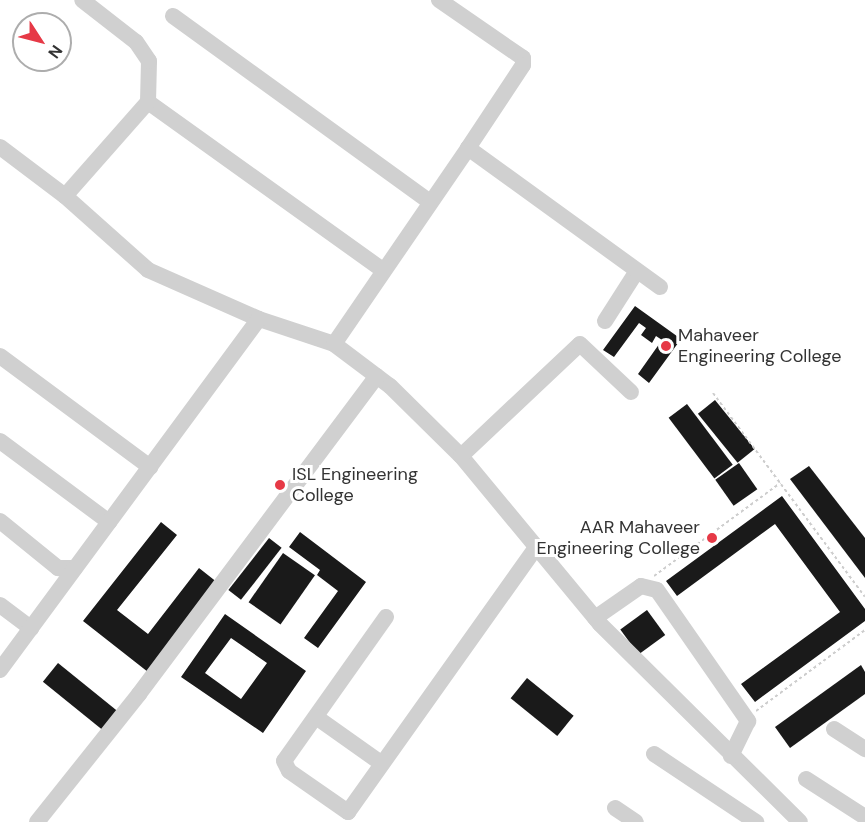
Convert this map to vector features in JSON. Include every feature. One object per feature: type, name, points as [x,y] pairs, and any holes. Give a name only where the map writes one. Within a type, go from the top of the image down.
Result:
[{"type":"street","points":[[64,196],[148,102],[149,61],[136,42],[82,0]]},
{"type":"street","points":[[334,344],[523,65],[523,58],[439,0]]},
{"type":"street","points":[[173,16],[429,201]]},
{"type":"street","points":[[148,102],[383,270]]},
{"type":"street","points":[[0,147],[64,196],[148,270],[259,320],[334,344],[377,376],[461,456],[595,618],[731,756],[800,822]]},
{"type":"street","points":[[468,148],[660,287]]},
{"type":"street","points":[[605,321],[637,271]]},
{"type":"street","points":[[0,670],[259,320]]},
{"type":"street","points":[[461,456],[580,344],[631,392]]},
{"type":"street","points":[[0,356],[150,467]]},
{"type":"street","points":[[37,822],[146,684],[377,376]]},
{"type":"street","points":[[0,441],[109,522]]},
{"type":"street","points":[[0,521],[58,568],[75,568]]},
{"type":"street","points":[[386,617],[286,756],[285,767],[354,817],[381,763],[536,547]]},
{"type":"street","points":[[595,618],[638,588],[646,585],[657,590],[747,718],[748,728],[731,756]]},
{"type":"street","points":[[0,605],[31,628]]},
{"type":"street","points":[[316,717],[381,763]]},
{"type":"street","points":[[834,729],[865,749]]},
{"type":"street","points":[[654,754],[756,822]]},
{"type":"street","points":[[806,779],[865,817]]},
{"type":"street","points":[[615,808],[636,822]]},
{"type":"path","points":[[713,393],[865,597]]},
{"type":"path","points":[[638,588],[780,483]]},
{"type":"path","points":[[747,718],[865,630]]},
{"type":"building","name":"Mahaveer Engineering College","points":[[635,306],[681,339],[649,383],[638,374],[662,340],[656,336],[652,343],[641,335],[646,328],[639,323],[614,357],[603,350]]},
{"type":"building","points":[[715,400],[755,449],[738,463],[698,414]]},
{"type":"building","points":[[687,404],[733,465],[714,479],[669,418]]},
{"type":"building","points":[[739,463],[757,489],[734,506],[715,480]]},
{"type":"building","points":[[809,466],[865,538],[865,578],[790,479]]},
{"type":"building","points":[[782,496],[865,609],[865,621],[755,702],[741,684],[840,612],[775,524],[677,596],[666,581]]},
{"type":"building","points":[[161,522],[177,535],[117,610],[148,634],[199,568],[218,583],[148,672],[83,621]]},
{"type":"building","points":[[300,532],[366,582],[318,648],[304,638],[338,591],[317,575],[320,570],[289,547]]},
{"type":"building","points":[[269,538],[282,548],[241,600],[228,590]]},
{"type":"building","points":[[283,553],[315,575],[281,625],[249,602]]},
{"type":"building","points":[[647,610],[665,635],[639,654],[620,629]]},
{"type":"building","points":[[225,614],[306,671],[263,733],[181,677]],"holes":[[[231,638],[267,663],[241,699],[205,673]]]},
{"type":"building","points":[[58,663],[119,712],[104,731],[43,682]]},
{"type":"building","points":[[861,665],[865,672],[865,694],[790,748],[775,727]]},
{"type":"building","points":[[527,678],[574,716],[557,736],[511,698]]},
{"type":"place","name":"Mahaveer Engineering College","points":[[666,346]]},
{"type":"place","name":"ISL Engineering College","points":[[280,485]]},
{"type":"place","name":"AAR Mahaveer Engineering College","points":[[712,538]]}]
